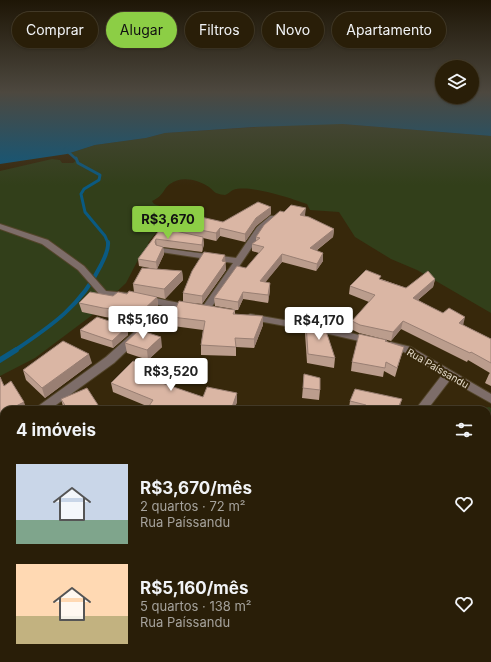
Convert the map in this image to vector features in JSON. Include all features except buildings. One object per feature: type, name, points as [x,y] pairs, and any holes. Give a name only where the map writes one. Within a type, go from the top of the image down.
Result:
[{"type":"street","points":[[206,309],[260,229],[275,217]]},
{"type":"street","points":[[0,226],[45,242],[81,268],[103,293],[135,297],[170,306],[206,309],[220,312]]},
{"type":"street","points":[[161,250],[238,260]]},
{"type":"street","points":[[47,406],[110,360],[170,306]]},
{"type":"street","name":"Rua Paíssandu","points":[[241,316],[329,331],[407,349],[491,399]]},
{"type":"street","points":[[424,406],[449,374]]},
{"type":"green space","points":[[306,124],[342,124],[491,136],[491,313],[417,270],[391,259],[355,237],[339,212],[310,210],[307,204],[281,195],[259,190],[240,189],[233,190],[225,195],[222,195],[216,193],[200,182],[185,179],[174,181],[167,186],[159,197],[152,201],[154,204],[173,211],[148,243],[154,244],[140,256],[126,283],[91,316],[35,358],[0,376],[0,171],[52,159],[60,160],[62,163],[73,163],[77,160],[77,157],[67,154],[95,145],[146,138],[165,133]]},
{"type":"water","points":[[0,124],[491,124],[491,136],[342,124],[254,127],[165,133],[146,138],[95,145],[67,154],[0,164]]},
{"type":"waterway","points":[[65,149],[76,159]]},
{"type":"waterway","points":[[76,158],[78,163],[100,175],[99,180],[84,189],[81,194],[85,212],[105,236],[108,243]]},
{"type":"waterway","points":[[14,351],[53,324],[74,304],[84,292],[101,265],[107,251],[108,243]]},
{"type":"waterway","points":[[0,360],[16,350]]}]
